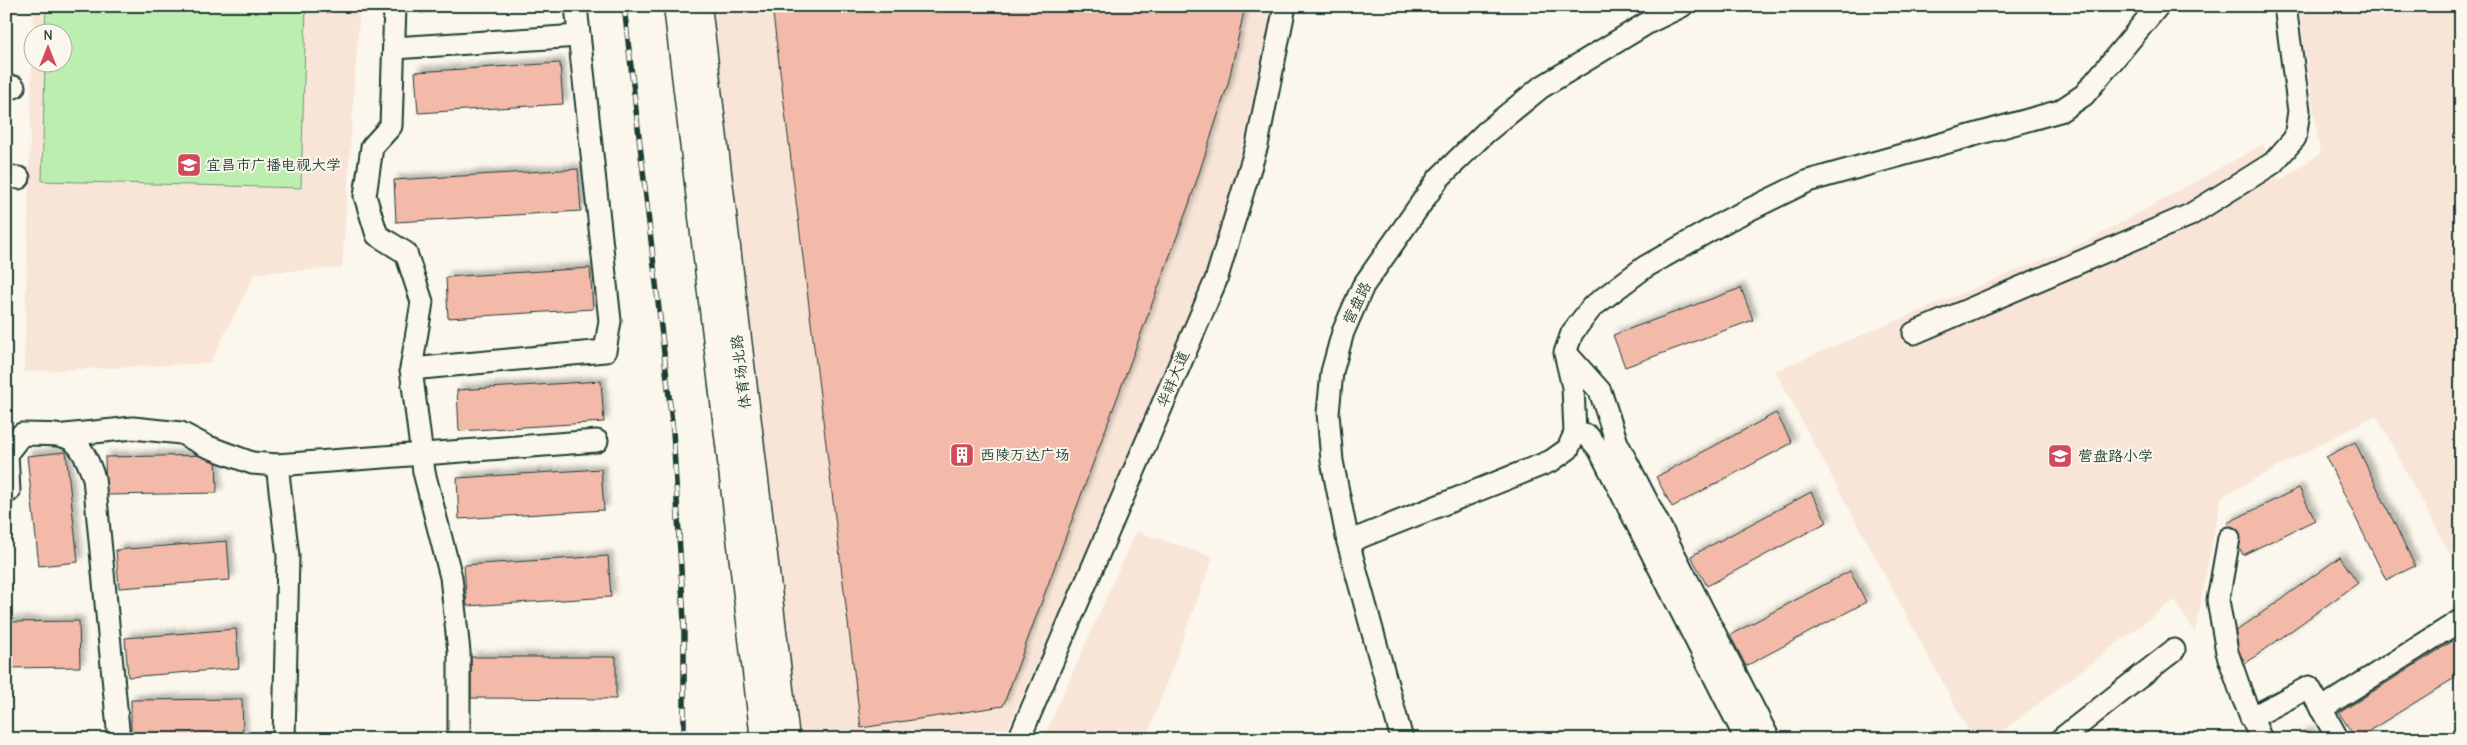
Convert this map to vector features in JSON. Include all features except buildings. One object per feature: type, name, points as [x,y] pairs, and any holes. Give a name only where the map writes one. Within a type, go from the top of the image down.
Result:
[{"type":"main road","name":"体育场北路","points":[[678,6],[765,739]]},
{"type":"main road","name":"体育场北路","points":[[697,6],[786,739]]},
{"type":"street","points":[[395,6],[391,126],[372,147],[365,196],[376,234],[406,253],[422,302],[411,369],[424,472],[451,577],[458,652],[459,739]]},
{"type":"street","points":[[411,369],[605,351],[610,321],[576,6]]},
{"type":"street","name":"华祥大道","points":[[1019,739],[1216,280],[1257,145],[1285,6]]},
{"type":"street","name":"营盘路","points":[[1402,739],[1348,542],[1332,461],[1328,412],[1332,372],[1343,332],[1363,286],[1440,178],[1485,133],[1540,88],[1649,22],[1682,6]]},
{"type":"street","points":[[1348,542],[1551,461],[1568,449],[1575,433],[1574,387],[1566,353],[1572,333],[1592,307],[1645,267],[1746,212],[1808,181],[2060,111],[2084,95],[2158,6]]},
{"type":"street","points":[[1914,333],[2190,215],[2274,163],[2295,138],[2298,111],[2285,6]]},
{"type":"street","points":[[394,48],[579,36]]},
{"type":"street","points":[[1566,353],[1600,391],[1617,444],[1769,739]]},
{"type":"street","points":[[6,493],[9,491],[7,453],[22,434],[65,435],[133,428],[181,433],[206,446],[252,462],[277,465],[598,441]]},
{"type":"street","points":[[1575,433],[1588,436],[1598,448],[1746,739]]},
{"type":"street","points":[[65,435],[84,450],[94,478],[119,739]]},
{"type":"street","points":[[277,465],[288,556],[284,739]]},
{"type":"street","points":[[2230,538],[2218,600],[2227,652],[2261,739]]},
{"type":"street","points":[[2321,709],[2461,620]]},
{"type":"street","points":[[2061,739],[2174,650]]},
{"type":"street","points":[[2252,718],[2309,687],[2338,739]]},
{"type":"shaded area","name":"宜昌市广播电视大学","points":[[34,6],[360,6],[342,268],[256,273],[210,363],[24,372],[32,72],[72,72],[72,22],[33,22]]},
{"type":"shaded area","name":"西陵万达广场","points":[[706,6],[1277,6],[1210,276],[1008,728],[946,739],[793,739]]},
{"type":"shaded area","name":"营盘路小学","points":[[2298,6],[2461,6],[2461,575],[2376,415],[2221,497],[2195,632],[2174,600],[1992,739],[1973,739],[1775,371],[2090,240],[2263,144],[2279,181],[2320,154]]},
{"type":"shaded area","points":[[1136,531],[1213,557],[1146,739],[1043,739]]},
{"type":"green space","points":[[46,6],[306,6],[301,188],[42,181],[45,72],[72,72],[72,22],[45,22]]},
{"type":"railway","points":[[624,6],[673,431],[684,621],[684,739]]},
{"type":"place","name":"宜昌市广播电视大学","points":[[189,165]]},
{"type":"place","name":"西陵万达广场","points":[[962,455]]},
{"type":"place","name":"营盘路小学","points":[[2060,456]]}]
